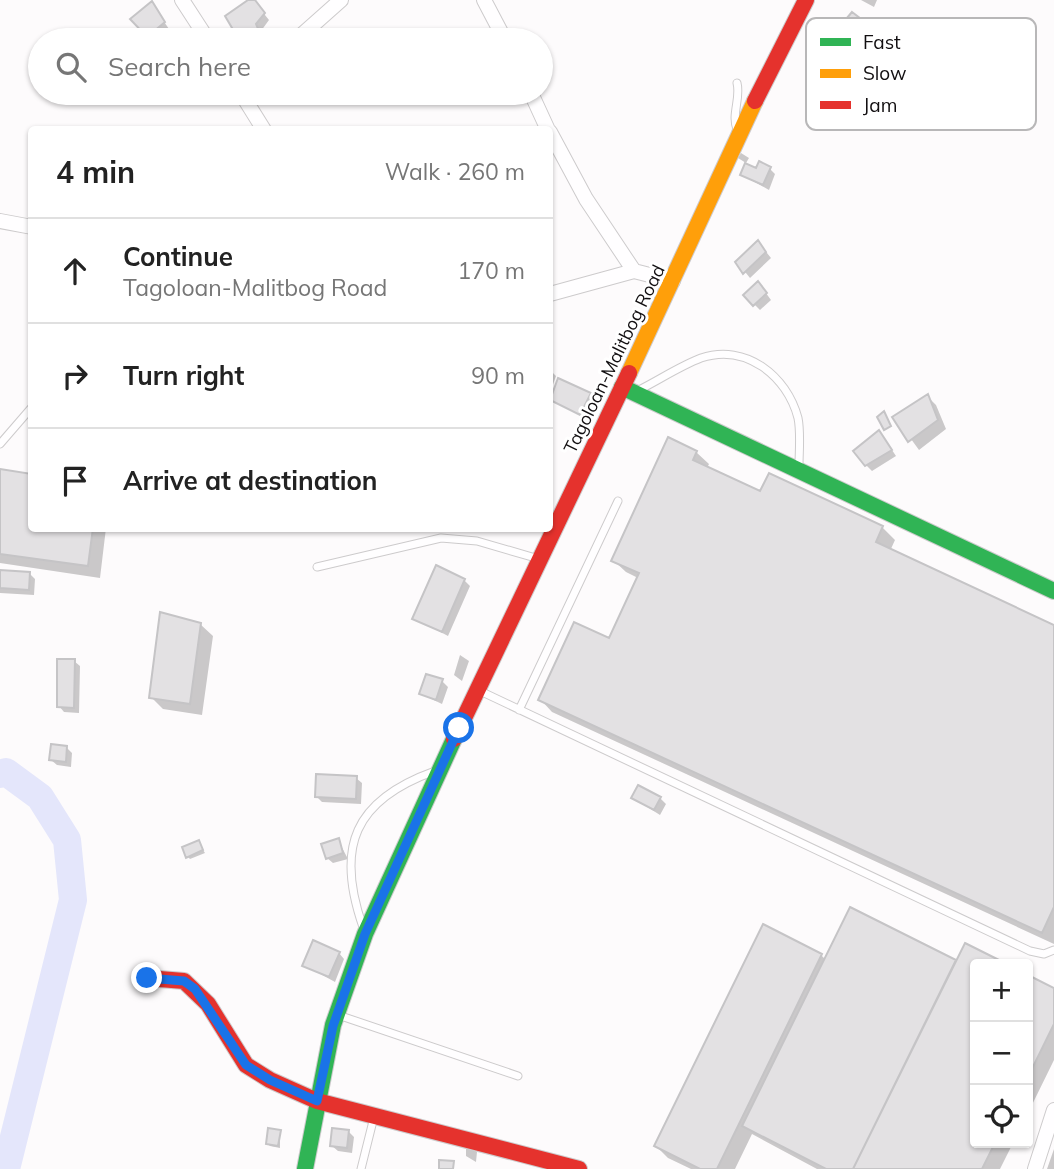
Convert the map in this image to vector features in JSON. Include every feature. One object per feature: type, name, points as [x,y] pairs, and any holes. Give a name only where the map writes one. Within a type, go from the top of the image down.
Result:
[{"type":"main road","name":"Tagoloan-Malitbog Road","points":[[306,1169],[317,1101],[337,1015],[365,934],[539,559],[629,390],[673,281],[741,130],[806,0]]},
{"type":"main road","points":[[629,390],[1054,591]]},
{"type":"main road","points":[[147,978],[184,981],[195,989],[246,1065],[270,1080],[317,1101],[579,1169]]},
{"type":"street","points":[[183,0],[200,28]]},
{"type":"street","points":[[310,28],[341,0]]},
{"type":"street","points":[[484,0],[499,28]]},
{"type":"street","points":[[248,105],[262,126]]},
{"type":"street","points":[[537,105],[547,126]]},
{"type":"street","points":[[553,138],[586,199],[634,271]]},
{"type":"street","points":[[0,221],[28,225]]},
{"type":"street","points":[[553,293],[634,271],[673,281]]},
{"type":"street","points":[[1035,1169],[1054,1110]]},
{"type":"lane","points":[[737,83],[740,96],[735,125],[741,130]]},
{"type":"lane","points":[[629,390],[701,358],[726,354],[758,361],[786,389],[798,420],[799,471]]},
{"type":"lane","points":[[0,444],[28,412]]},
{"type":"lane","points":[[519,710],[618,501]]},
{"type":"lane","points":[[317,567],[441,538],[477,541],[539,559]]},
{"type":"lane","points":[[477,690],[1030,951],[1044,954],[1054,950]]},
{"type":"lane","points":[[365,934],[354,903],[349,872],[352,839],[367,812],[387,792],[407,781],[440,769]]},
{"type":"lane","points":[[337,1015],[518,1076]]},
{"type":"lane","points":[[361,1169],[374,1116]]},
{"type":"building","points":[[248,0],[255,0],[265,13],[256,24],[258,28],[232,28],[225,16]]},
{"type":"building","points":[[152,1],[165,22],[158,28],[138,28],[130,19]]},
{"type":"building","points":[[852,12],[860,18],[847,18]]},
{"type":"building","points":[[759,161],[771,167],[763,185],[740,175],[745,163],[756,168]]},
{"type":"building","points":[[758,240],[766,252],[743,274],[735,262]]},
{"type":"building","points":[[758,281],[767,293],[753,306],[743,295]]},
{"type":"building","points":[[558,378],[591,393],[580,415],[553,402]]},
{"type":"building","points":[[928,394],[938,420],[908,442],[892,417]]},
{"type":"building","points":[[884,411],[891,426],[884,430],[877,417]]},
{"type":"building","points":[[879,430],[892,450],[865,466],[853,451]]},
{"type":"building","points":[[668,437],[697,451],[693,460],[760,491],[769,473],[883,526],[876,542],[1054,625],[1054,907],[1042,933],[538,700],[574,622],[609,638],[639,573],[611,561]]},
{"type":"building","points":[[0,469],[28,473],[28,532],[92,532],[88,566],[0,554]]},
{"type":"building","points":[[436,565],[465,579],[442,632],[412,619]]},
{"type":"building","points":[[0,570],[30,572],[29,590],[0,588]]},
{"type":"building","points":[[160,612],[201,623],[190,704],[149,698]]},
{"type":"building","points":[[57,659],[75,659],[74,708],[57,707]]},
{"type":"building","points":[[426,674],[443,679],[436,700],[419,694]]},
{"type":"building","points":[[51,744],[67,746],[66,762],[49,760]]},
{"type":"building","points":[[316,774],[357,776],[356,799],[315,797]]},
{"type":"building","points":[[638,785],[661,797],[654,810],[631,798]]},
{"type":"building","points":[[339,838],[343,853],[326,859],[321,844]]},
{"type":"building","points":[[199,840],[203,850],[186,858],[182,847]]},
{"type":"building","points":[[850,907],[956,960],[853,1169],[826,1169],[742,1126]]},
{"type":"building","points":[[763,924],[822,954],[717,1169],[700,1169],[654,1146]]},
{"type":"building","points":[[313,940],[340,952],[329,977],[302,966]]},
{"type":"building","points":[[965,943],[997,959],[970,959],[970,1148],[992,1148],[982,1169],[853,1169]]},
{"type":"building","points":[[1033,978],[1054,988],[1054,1024],[1033,1067]]},
{"type":"building","points":[[268,1128],[281,1130],[278,1146],[266,1144]]},
{"type":"building","points":[[332,1128],[349,1130],[347,1148],[330,1146]]},
{"type":"building","points":[[439,1160],[454,1161],[453,1169],[439,1169]]},
{"type":"waterway","points":[[0,774],[6,772],[40,797],[67,840],[73,900],[6,1169]]},
{"type":"traffic: fast","points":[[622,387],[1054,591]]},
{"type":"traffic: fast","points":[[305,1169],[333,1025],[365,934],[454,739]]},
{"type":"traffic: slow","points":[[629,373],[755,101]]},
{"type":"traffic: jam","points":[[755,101],[806,0]]},
{"type":"traffic: jam","points":[[553,532],[629,373]]},
{"type":"traffic: jam","points":[[454,739],[553,532]]},
{"type":"traffic: jam","points":[[147,978],[184,981],[208,1004],[246,1065],[270,1080],[317,1101],[579,1169]]},
{"type":"route","points":[[147,978],[184,981],[208,1004],[246,1065],[270,1080],[317,1101],[333,1026],[365,934],[459,728]]}]
